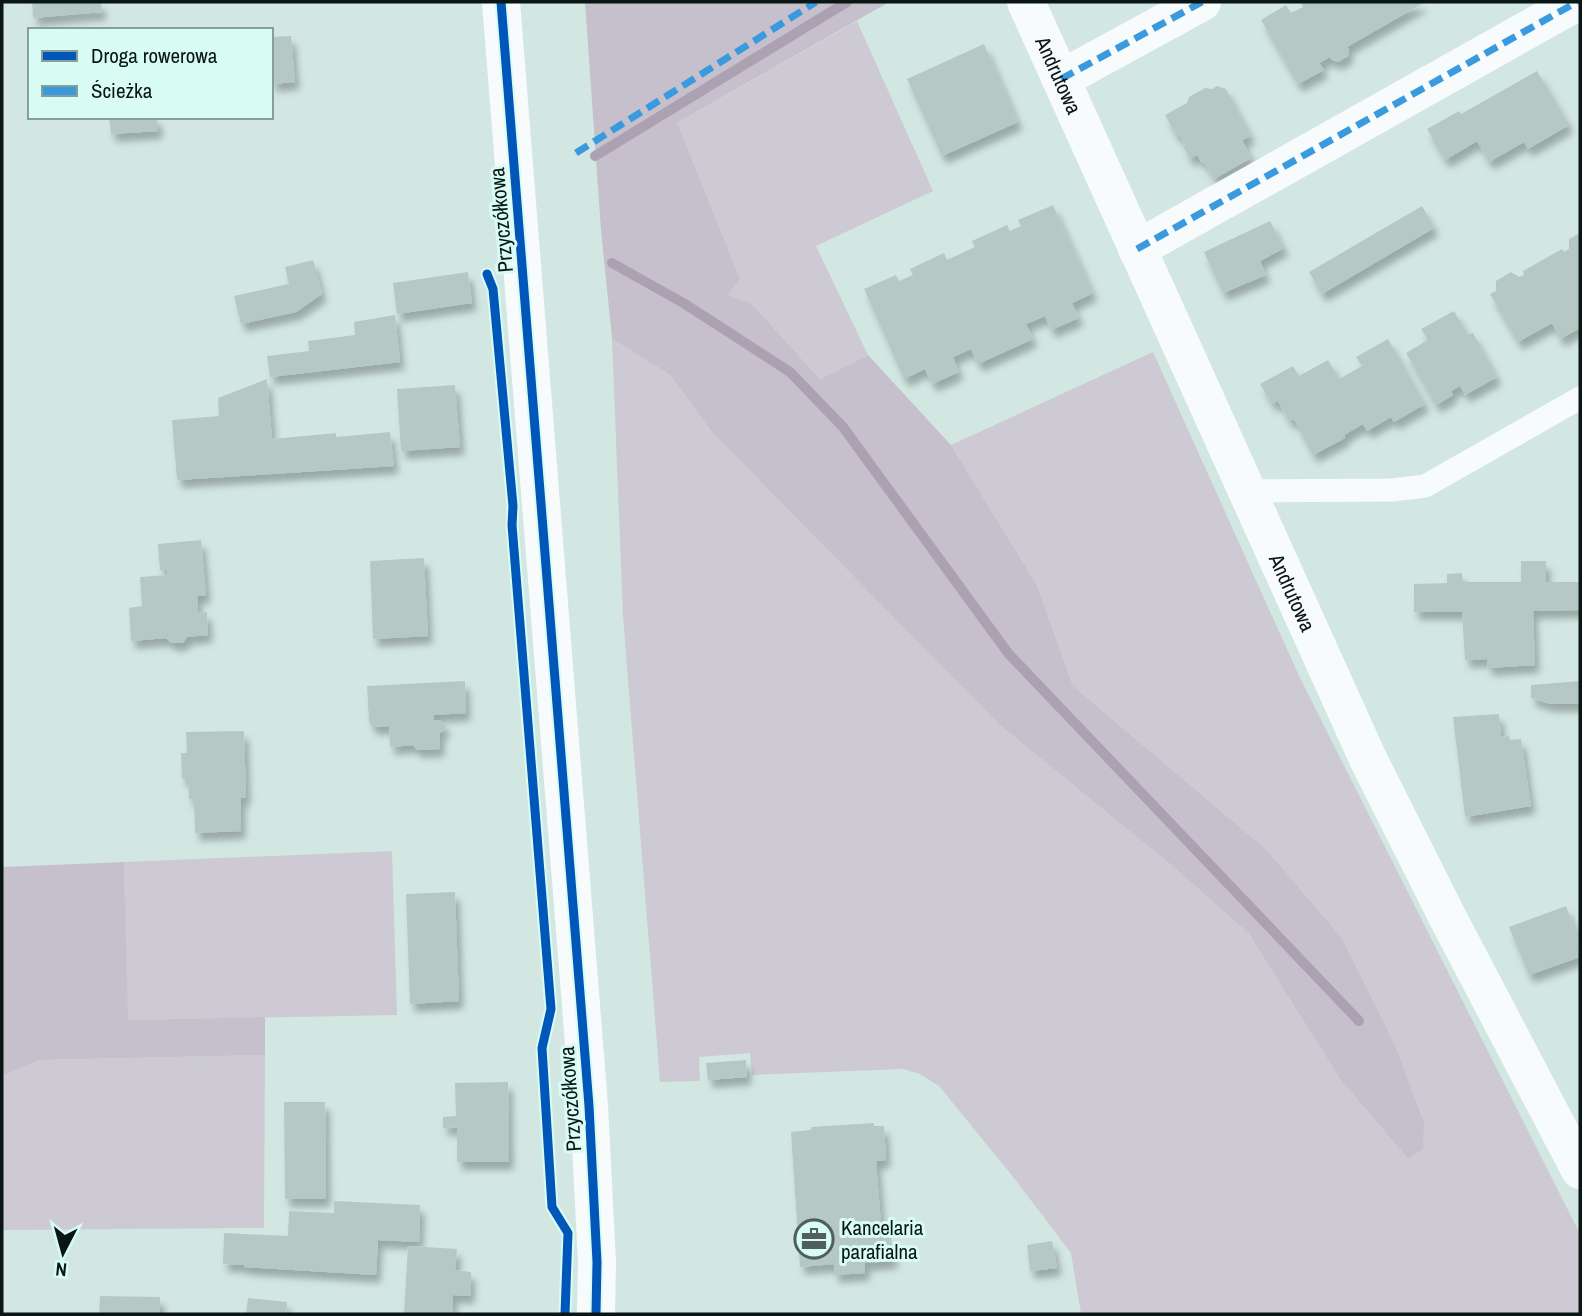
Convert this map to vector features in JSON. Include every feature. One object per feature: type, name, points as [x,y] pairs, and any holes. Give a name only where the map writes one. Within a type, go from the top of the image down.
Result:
[{"type":"street","name":"Przyczółkowa","points":[[501,2],[590,1118],[597,1262],[596,1314]]},
{"type":"street","name":"Andrutowa","points":[[1026,2],[1369,761],[1580,1170]]},
{"type":"street","points":[[1061,79],[1202,2]]},
{"type":"street","points":[[1138,249],[1577,2]]},
{"type":"lane","points":[[1247,491],[1392,490],[1425,486],[1580,398]]},
{"type":"shaded area","points":[[585,2],[889,2],[677,123],[740,279],[728,295],[751,303],[820,379],[868,355],[951,445],[1037,585],[1073,686],[1267,850],[1342,938],[1395,1045],[1424,1122],[1423,1149],[1408,1159],[1340,1079],[1249,934],[1169,863],[999,724],[711,431],[670,375],[612,339],[601,230]]},
{"type":"shaded area","points":[[857,21],[933,191],[816,246],[868,355],[820,379],[751,303],[727,295],[677,123]]},
{"type":"shaded area","points":[[612,339],[670,375],[711,431],[794,515],[1249,934],[1340,1079],[1408,1159],[1424,1122],[1395,1045],[1342,938],[1267,850],[1073,686],[1037,585],[951,445],[1153,352],[1300,678],[1580,1234],[1580,1314],[1081,1314],[1071,1253],[939,1086],[920,1074],[903,1069],[752,1075],[750,1053],[699,1057],[700,1081],[660,1082],[623,617]]},
{"type":"shaded area","points":[[392,851],[397,1015],[127,1020],[124,862]]},
{"type":"shaded area","points":[[124,862],[128,1020],[265,1017],[265,1055],[40,1060],[2,1075],[2,867]]},
{"type":"shaded area","points":[[265,1055],[264,1228],[2,1230],[2,1073],[40,1060]]},
{"type":"building","points":[[32,2],[101,2],[102,12],[33,18]]},
{"type":"building","points":[[1425,2],[1347,47],[1348,56],[1338,62],[1330,57],[1319,63],[1324,70],[1298,84],[1261,20],[1286,5],[1291,13],[1303,7],[1301,3]]},
{"type":"building","points":[[291,36],[295,82],[273,84],[273,37]]},
{"type":"building","points":[[984,44],[1018,122],[942,156],[907,79]]},
{"type":"building","points":[[1537,71],[1569,125],[1528,149],[1524,142],[1489,162],[1477,141],[1445,160],[1427,129],[1459,111],[1461,114]]},
{"type":"building","points":[[1217,86],[1226,89],[1251,136],[1242,140],[1251,158],[1214,179],[1197,155],[1190,159],[1180,135],[1177,136],[1165,115],[1187,103],[1189,97],[1205,88],[1212,89]]},
{"type":"building","points":[[109,119],[157,119],[158,131],[111,134]]},
{"type":"building","points":[[1053,205],[1093,293],[1072,303],[1079,318],[1051,330],[1045,316],[1026,324],[1033,339],[978,364],[971,349],[953,357],[959,372],[932,384],[925,369],[904,379],[864,289],[896,275],[899,281],[913,275],[910,269],[944,253],[947,260],[975,247],[972,241],[1007,225],[1010,231],[1021,226],[1018,220]]},
{"type":"building","points":[[1422,206],[1434,228],[1322,294],[1309,272]]},
{"type":"building","points":[[1270,221],[1284,248],[1260,261],[1266,275],[1223,293],[1204,252]]},
{"type":"building","points":[[1580,233],[1580,328],[1560,339],[1552,323],[1518,342],[1490,294],[1496,291],[1496,281],[1511,272],[1519,277],[1524,275],[1523,271],[1562,249],[1564,252],[1569,249],[1569,239]]},
{"type":"building","points":[[313,260],[322,294],[296,312],[241,324],[234,296],[289,284],[285,267]]},
{"type":"building","points":[[468,272],[472,303],[397,314],[393,283]]},
{"type":"building","points":[[1454,311],[1468,335],[1473,333],[1497,377],[1465,395],[1460,386],[1451,391],[1453,395],[1436,405],[1406,353],[1428,340],[1421,329]]},
{"type":"building","points":[[395,315],[400,362],[270,377],[267,356],[309,351],[308,341],[355,335],[354,322]]},
{"type":"building","points":[[1388,339],[1425,404],[1394,422],[1391,417],[1367,431],[1363,424],[1344,435],[1345,438],[1313,455],[1294,419],[1289,421],[1278,401],[1272,404],[1260,384],[1293,366],[1299,376],[1328,360],[1339,379],[1362,366],[1356,357]]},
{"type":"building","points":[[267,379],[272,439],[336,433],[336,437],[390,432],[394,466],[177,480],[172,420],[219,416],[218,398]]},
{"type":"building","points":[[455,385],[460,447],[401,451],[397,389]]},
{"type":"building","points":[[201,540],[206,596],[197,596],[198,613],[207,612],[208,635],[187,637],[183,643],[171,643],[166,638],[131,641],[129,608],[142,606],[140,577],[167,575],[167,570],[160,570],[158,544]]},
{"type":"building","points":[[424,558],[428,636],[373,639],[370,561]]},
{"type":"building","points":[[1521,561],[1546,561],[1546,582],[1580,582],[1580,610],[1533,611],[1535,665],[1488,668],[1487,659],[1465,660],[1462,612],[1414,612],[1414,584],[1447,583],[1447,574],[1462,573],[1462,582],[1521,582]]},
{"type":"building","points":[[465,681],[466,713],[434,715],[434,720],[445,725],[445,729],[440,733],[440,749],[417,750],[413,745],[390,747],[389,726],[374,727],[369,722],[367,686]]},
{"type":"building","points":[[1580,681],[1580,704],[1550,704],[1531,698],[1531,685]]},
{"type":"building","points":[[1499,714],[1501,737],[1521,739],[1531,806],[1465,817],[1453,717]]},
{"type":"building","points":[[244,731],[246,798],[241,798],[241,831],[195,833],[194,799],[189,799],[188,779],[182,779],[181,753],[187,753],[186,732]]},
{"type":"building","points":[[455,892],[459,1001],[410,1004],[406,894]]},
{"type":"building","points":[[1566,906],[1580,944],[1580,957],[1529,975],[1509,927]]},
{"type":"building","points":[[746,1060],[747,1077],[708,1080],[706,1063]]},
{"type":"building","points":[[508,1082],[509,1162],[457,1162],[457,1127],[443,1128],[443,1117],[456,1116],[455,1083]]},
{"type":"building","points":[[284,1102],[325,1102],[326,1199],[285,1199]]},
{"type":"building","points":[[874,1123],[874,1126],[884,1126],[886,1160],[876,1161],[882,1237],[891,1237],[893,1261],[865,1263],[865,1273],[834,1275],[834,1264],[800,1267],[791,1132],[811,1130],[811,1127]]},
{"type":"building","points":[[334,1201],[420,1205],[419,1242],[378,1240],[376,1275],[223,1264],[224,1233],[288,1236],[289,1211],[334,1213]]},
{"type":"building","points":[[1052,1241],[1057,1268],[1030,1271],[1027,1245]]},
{"type":"building","points":[[408,1246],[457,1249],[455,1270],[471,1272],[470,1296],[453,1295],[452,1314],[404,1314]]},
{"type":"building","points":[[100,1296],[160,1297],[160,1314],[99,1314]]},
{"type":"building","points":[[248,1298],[287,1302],[286,1314],[246,1314]]},
{"type":"waterway","points":[[595,156],[847,2]]},
{"type":"waterway","points":[[612,263],[685,304],[790,372],[843,427],[1008,653],[1359,1021]]},
{"type":"marked path","points":[[576,153],[816,2]]},
{"type":"marked path","points":[[1061,79],[1202,2]]},
{"type":"marked path","points":[[1137,249],[1577,2]]},
{"type":"cycle path","points":[[501,2],[589,1106],[597,1262],[596,1314]]},
{"type":"cycle path","points":[[487,274],[493,289],[513,506],[512,525],[551,1009],[542,1048],[552,1207],[568,1233],[565,1314]]},
{"type":"place","name":"Kancelaria parafialna","points":[[814,1239]]}]
